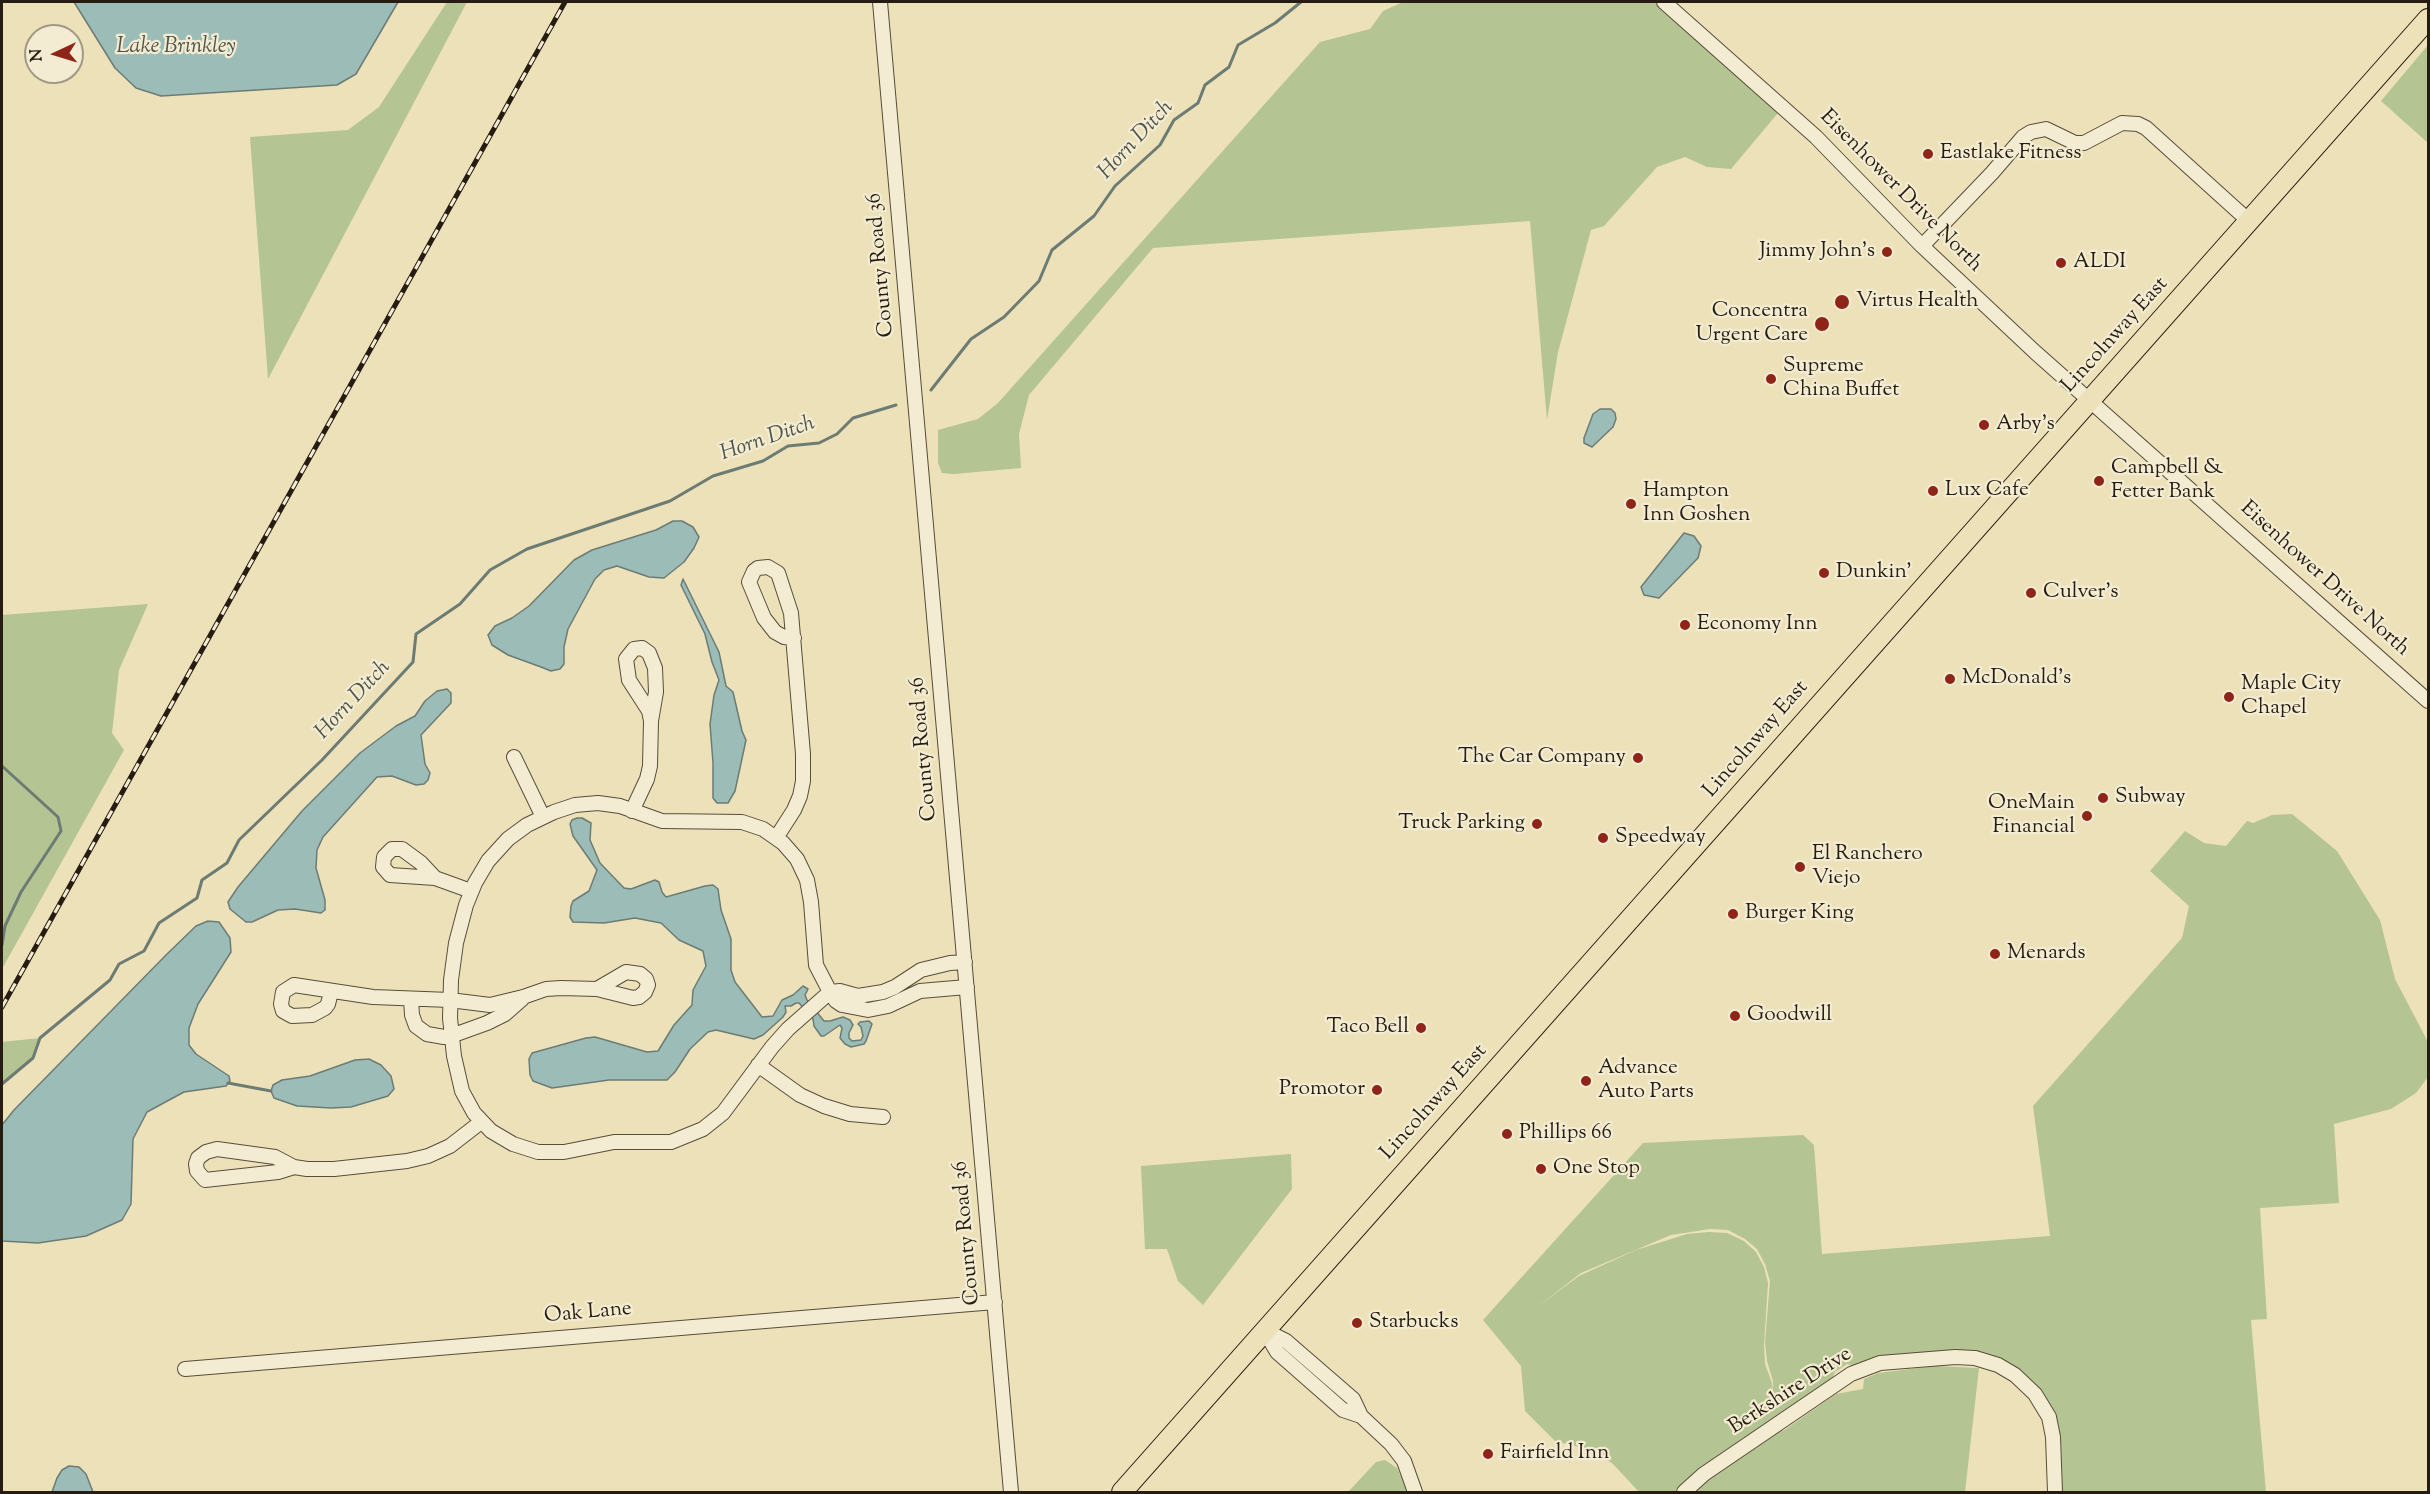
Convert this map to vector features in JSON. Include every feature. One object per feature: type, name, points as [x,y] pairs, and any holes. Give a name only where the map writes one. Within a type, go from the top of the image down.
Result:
[{"type":"highway","name":"Lincolnway East","points":[[1122,1492],[2428,19]]},
{"type":"street","name":"County Road 36","points":[[880,2],[1011,1492]]},
{"type":"street","name":"Eisenhower Drive North","points":[[1664,2],[1816,137],[1922,246],[2035,352],[2428,701]]},
{"type":"street","points":[[1922,246],[2023,137],[2031,132],[2046,129],[2076,143],[2084,142],[2122,123],[2138,124],[2146,128],[2250,222]]},
{"type":"street","points":[[776,838],[794,810],[803,781],[803,754],[794,638],[792,613],[778,573],[768,567],[758,568],[749,582],[764,618],[775,632],[784,637],[794,638]]},
{"type":"street","points":[[633,811],[650,766],[651,721]]},
{"type":"street","points":[[514,757],[543,817]]},
{"type":"street","points":[[965,962],[921,970],[895,987],[869,995],[858,996],[840,991],[830,992],[788,1029],[723,1113],[692,1135],[671,1142],[614,1142],[564,1152],[538,1152],[513,1144],[481,1122],[462,1091],[451,1036],[450,1000],[456,943],[471,891],[480,872],[508,839],[543,817],[574,805],[598,802],[662,821],[742,822],[776,838],[796,859],[807,880],[816,965],[830,992],[842,1005],[868,1010],[888,1006],[920,991],[968,987]]},
{"type":"street","points":[[435,878],[471,891]]},
{"type":"street","points":[[331,992],[490,1005],[523,997],[546,988],[597,989]]},
{"type":"street","points":[[411,999],[412,1015],[422,1031],[434,1035],[451,1036],[505,1014],[523,997]]},
{"type":"street","points":[[758,1065],[800,1095],[824,1106],[850,1114],[883,1117]]},
{"type":"street","points":[[294,1167],[275,1157],[216,1149],[198,1158],[196,1164],[197,1171],[205,1180],[278,1172],[294,1167],[334,1169],[419,1159],[450,1146],[481,1122]]},
{"type":"street","name":"Oak Lane","points":[[185,1369],[995,1302]]},
{"type":"street","points":[[1264,1330],[1286,1341],[1353,1399],[1361,1416],[1391,1444],[1404,1461],[1415,1492]]},
{"type":"street","name":"Berkshire Drive","points":[[1684,1492],[1704,1474],[1851,1374],[1880,1363],[1955,1357],[1975,1358],[1998,1365],[2015,1375],[2035,1394],[2049,1417],[2053,1437],[2055,1492]]},
{"type":"green space","points":[[447,2],[467,2],[268,379],[250,137],[348,130],[379,107]]},
{"type":"green space","points":[[1403,2],[1664,2],[1783,107],[1731,169],[1707,167],[1685,157],[1657,167],[1604,226],[1591,230],[1558,352],[1547,420],[1530,221],[1153,248],[1029,395],[1019,434],[1021,468],[942,473],[938,463],[938,430],[978,419],[998,403],[1320,42],[1370,29],[1383,11]]},
{"type":"green space","points":[[2428,45],[2428,143],[2381,101]]},
{"type":"green space","points":[[148,604],[119,670],[112,733],[124,750],[2,969],[2,615]]},
{"type":"green space","points":[[2292,814],[2337,851],[2380,920],[2395,979],[2428,1042],[2428,1077],[2416,1093],[2391,1109],[2334,1124],[2339,1203],[2260,1208],[2267,1319],[2251,1320],[2266,1492],[2062,1492],[2061,1443],[2054,1415],[2000,1361],[1855,1366],[1847,1364],[1835,1372],[1831,1381],[1777,1424],[1783,1431],[1836,1394],[1863,1389],[1864,1379],[1878,1373],[1935,1366],[1979,1368],[1965,1492],[1639,1492],[1613,1464],[1595,1451],[1555,1441],[1525,1411],[1521,1366],[1483,1320],[1643,1143],[1803,1135],[1814,1145],[1822,1254],[2050,1236],[2033,1106],[2182,938],[2189,906],[2150,871],[2185,831],[2204,843],[2226,846],[2247,821],[2253,823],[2272,815]],"holes":[[[1710,1229],[1728,1230],[1757,1249],[1770,1281],[1765,1342],[1767,1361],[1773,1381],[1773,1397],[1772,1383],[1765,1364],[1764,1345],[1768,1283],[1764,1267],[1756,1252],[1744,1241],[1727,1233],[1687,1234],[1636,1250],[1579,1276],[1536,1308],[1581,1273],[1671,1235]]]},
{"type":"green space","points":[[40,1038],[33,1058],[2,1084],[2,1042]]},
{"type":"green space","points":[[1291,1154],[1292,1189],[1203,1305],[1178,1281],[1167,1249],[1145,1249],[1141,1166]]},
{"type":"green space","points":[[1385,1460],[1397,1468],[1408,1492],[1348,1492],[1376,1462]]},
{"type":"water","name":"Lake Brinkley","points":[[74,2],[398,2],[356,74],[337,85],[161,96],[136,88],[115,68]]},
{"type":"water","points":[[1600,409],[1611,409],[1616,419],[1613,427],[1592,447],[1584,443],[1584,438],[1593,414]]},
{"type":"water","points":[[673,521],[682,521],[693,527],[699,537],[684,562],[664,578],[649,577],[617,566],[604,570],[595,579],[568,629],[564,647],[564,664],[560,669],[551,671],[508,655],[492,645],[488,635],[495,626],[529,606],[574,560],[592,550],[656,530]]},
{"type":"water","points":[[1684,533],[1694,536],[1701,546],[1698,558],[1659,598],[1644,595],[1641,587]]},
{"type":"water","points":[[683,579],[719,652],[726,686],[733,692],[746,740],[735,791],[728,803],[717,803],[713,798],[710,724],[714,695],[719,680],[705,634],[681,585]]},
{"type":"water","points":[[447,689],[451,693],[451,703],[421,735],[425,764],[430,773],[428,780],[424,784],[416,785],[392,776],[377,777],[323,837],[317,850],[316,868],[325,900],[325,910],[321,913],[295,909],[278,910],[252,922],[246,922],[230,909],[228,902],[238,887],[302,811],[360,753],[396,726],[415,716],[425,701],[437,691]]},
{"type":"water","points":[[577,818],[591,823],[590,840],[600,863],[624,888],[631,889],[655,880],[659,882],[666,897],[705,886],[713,885],[718,889],[721,910],[731,939],[731,970],[735,982],[762,1017],[773,1016],[782,1000],[793,995],[803,986],[808,989],[805,995],[807,1000],[824,1021],[843,1017],[850,1020],[853,1025],[849,1038],[852,1041],[861,1040],[863,1036],[858,1024],[869,1021],[872,1024],[864,1044],[851,1047],[845,1044],[840,1038],[842,1028],[840,1025],[821,1036],[814,1026],[813,1019],[799,1003],[796,1003],[785,1006],[786,1012],[783,1017],[763,1035],[754,1039],[716,1030],[708,1032],[690,1049],[667,1080],[609,1080],[552,1088],[533,1081],[530,1075],[529,1059],[532,1053],[586,1038],[595,1037],[647,1052],[658,1051],[674,1025],[692,1005],[693,990],[706,966],[703,951],[679,940],[661,923],[635,918],[604,923],[573,922],[570,917],[573,901],[589,891],[597,870],[573,836],[570,824]]},
{"type":"water","points":[[208,921],[219,922],[230,938],[231,952],[198,1004],[189,1028],[189,1045],[196,1054],[229,1076],[230,1081],[226,1086],[184,1092],[147,1112],[133,1139],[131,1204],[122,1220],[86,1236],[38,1243],[2,1241],[2,1125],[166,955],[196,926]]},
{"type":"water","points":[[369,1059],[381,1065],[391,1076],[394,1089],[388,1096],[351,1107],[331,1108],[297,1106],[274,1098],[271,1091],[273,1085],[282,1080],[310,1076],[355,1060]]},
{"type":"water","points":[[69,1466],[79,1467],[86,1474],[93,1492],[52,1492],[62,1470]]},
{"type":"waterway","name":"Horn Ditch","points":[[931,390],[971,339],[1004,317],[1039,281],[1052,250],[1094,216],[1115,186],[1160,145],[1174,120],[1198,103],[1205,85],[1229,67],[1238,45],[1275,23],[1301,2]]},
{"type":"waterway","name":"Horn Ditch","points":[[2,1084],[33,1058],[40,1038],[110,980],[119,964],[144,951],[159,923],[197,898],[202,880],[227,863],[239,840],[322,760],[413,662],[416,634],[460,604],[490,570],[527,549],[670,501],[713,476],[763,461],[788,446],[819,443],[837,434],[853,418],[896,405]]},
{"type":"waterway","points":[[2,766],[58,817],[61,831],[21,892],[5,926],[2,945]]},
{"type":"waterway","points":[[228,1083],[271,1091]]},
{"type":"railway","points":[[2,1007],[565,2]]},
{"type":"place","name":"Eastlake Fitness","points":[[1928,154]]},
{"type":"place","name":"Jimmy John's","points":[[1887,252]]},
{"type":"place","name":"ALDI","points":[[2061,263]]},
{"type":"place","name":"Virtus Health","points":[[1842,302]]},
{"type":"place","name":"Concentra Urgent Care","points":[[1822,324]]},
{"type":"place","name":"Supreme China Buffet","points":[[1771,379]]},
{"type":"place","name":"Arby's","points":[[1984,425]]},
{"type":"place","name":"Campbell & Fetter Bank","points":[[2099,481]]},
{"type":"place","name":"Lux Cafe","points":[[1933,491]]},
{"type":"place","name":"Hampton Inn Goshen","points":[[1631,504]]},
{"type":"place","name":"Dunkin'","points":[[1824,573]]},
{"type":"place","name":"Culver's","points":[[2031,593]]},
{"type":"place","name":"Economy Inn","points":[[1685,625]]},
{"type":"place","name":"McDonald's","points":[[1950,679]]},
{"type":"place","name":"Maple City Chapel","points":[[2229,697]]},
{"type":"place","name":"The Car Company","points":[[1638,758]]},
{"type":"place","name":"Subway","points":[[2103,798]]},
{"type":"place","name":"OneMain Financial","points":[[2087,816]]},
{"type":"place","name":"Truck Parking","points":[[1537,824]]},
{"type":"place","name":"Speedway","points":[[1603,838]]},
{"type":"place","name":"El Ranchero Viejo","points":[[1800,867]]},
{"type":"place","name":"Burger King","points":[[1733,914]]},
{"type":"place","name":"Menards","points":[[1995,954]]},
{"type":"place","name":"Goodwill","points":[[1735,1016]]},
{"type":"place","name":"Taco Bell","points":[[1421,1028]]},
{"type":"place","name":"Advance Auto Parts","points":[[1586,1081]]},
{"type":"place","name":"Promotor","points":[[1377,1090]]},
{"type":"place","name":"Phillips 66","points":[[1507,1134]]},
{"type":"place","name":"One Stop","points":[[1541,1169]]},
{"type":"place","name":"Starbucks","points":[[1357,1323]]},
{"type":"place","name":"Fairfield Inn","points":[[1488,1454]]}]
